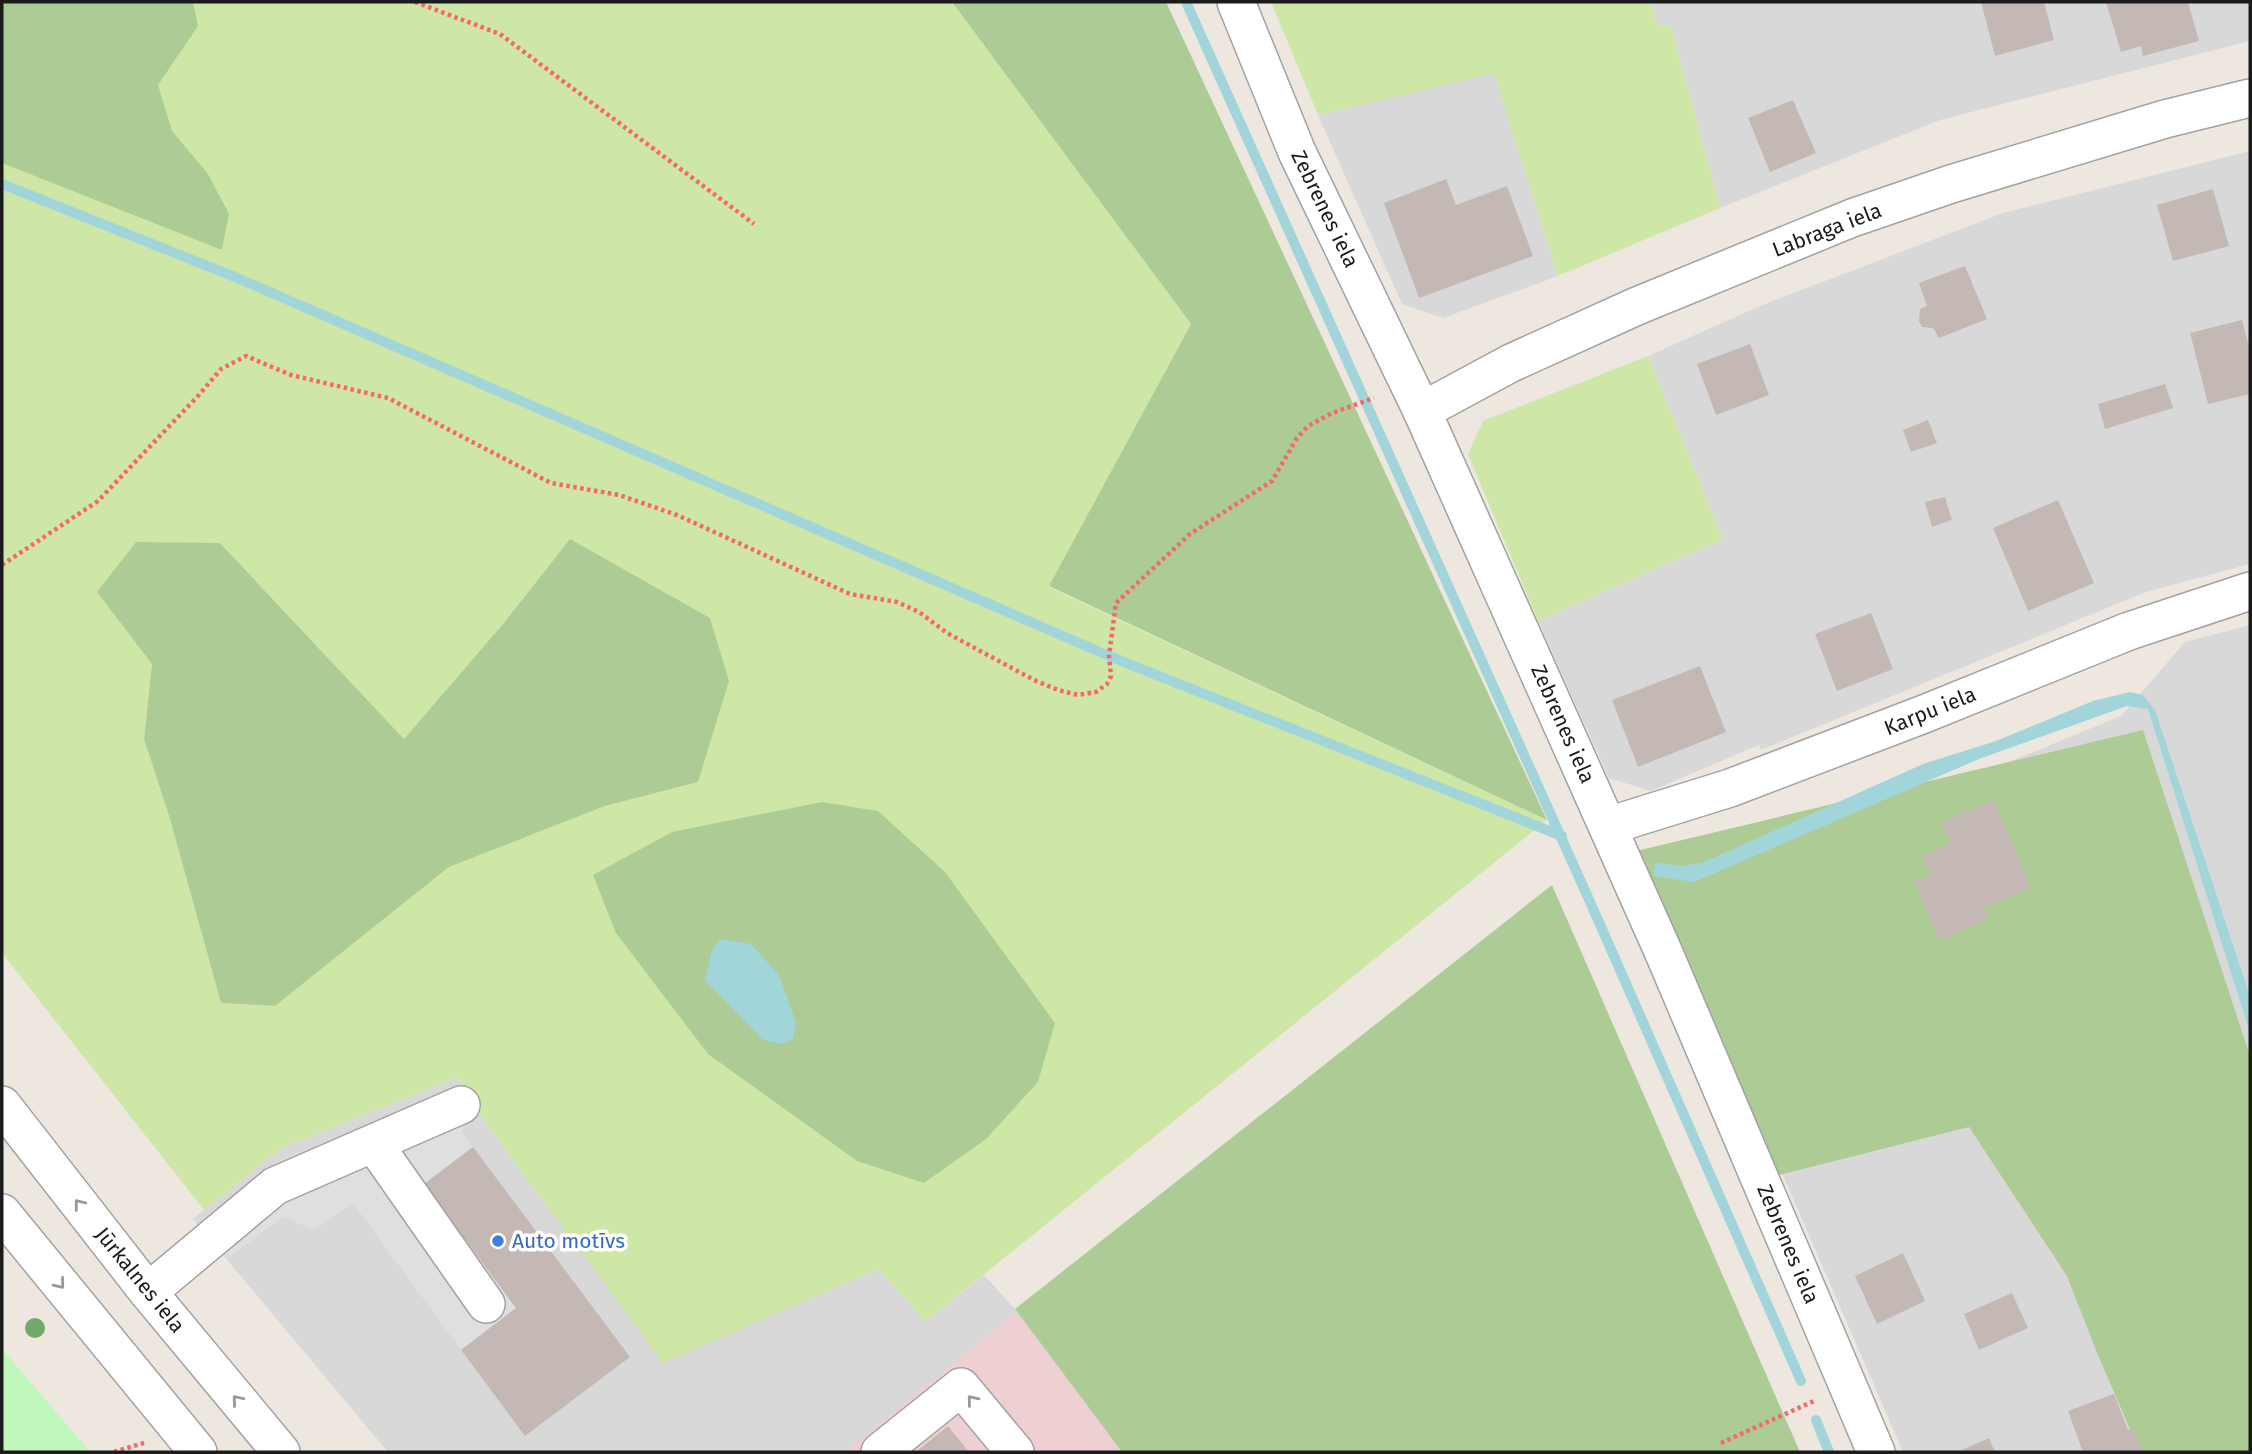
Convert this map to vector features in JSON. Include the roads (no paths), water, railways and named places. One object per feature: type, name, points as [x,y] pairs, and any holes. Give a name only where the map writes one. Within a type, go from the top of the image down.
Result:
[{"type":"street","name":"Zebrenes iela","points":[[1236,2],[1297,152],[1422,411],[1608,826],[1876,1452]]},
{"type":"street","name":"Labraga iela","points":[[1422,411],[1511,363],[1625,312],[1852,218],[1964,180],[2165,119],[2250,98]]},
{"type":"street","name":"Karpu iela","points":[[1608,826],[1730,789],[2129,631],[2250,591]]},
{"type":"street","name":"Jūrkalnes iela","points":[[2,1105],[148,1292],[281,1452]]},
{"type":"street","points":[[148,1292],[275,1186],[461,1105]]},
{"type":"street","points":[[374,1144],[486,1304]]},
{"type":"street","points":[[2,1213],[198,1452]]},
{"type":"street","points":[[880,1452],[961,1387],[1015,1452]]},
{"type":"water","points":[[2130,692],[2143,695],[2155,710],[2250,996],[2250,1033],[2148,709],[2127,706],[1979,759],[1694,882],[1653,876],[1655,862],[1682,866],[1704,862],[1923,764],[1996,741],[2093,701]]},
{"type":"water","points":[[720,939],[751,944],[779,975],[796,1023],[793,1039],[782,1044],[763,1040],[705,980],[712,950]]},
{"type":"waterway","points":[[1186,2],[1496,690],[1801,1381]]},
{"type":"waterway","points":[[2,184],[235,277],[1109,656],[1562,836]]},
{"type":"waterway","points":[[1816,1420],[1829,1452]]},
{"type":"place","name":"Auto motīvs","points":[[498,1241]]}]
